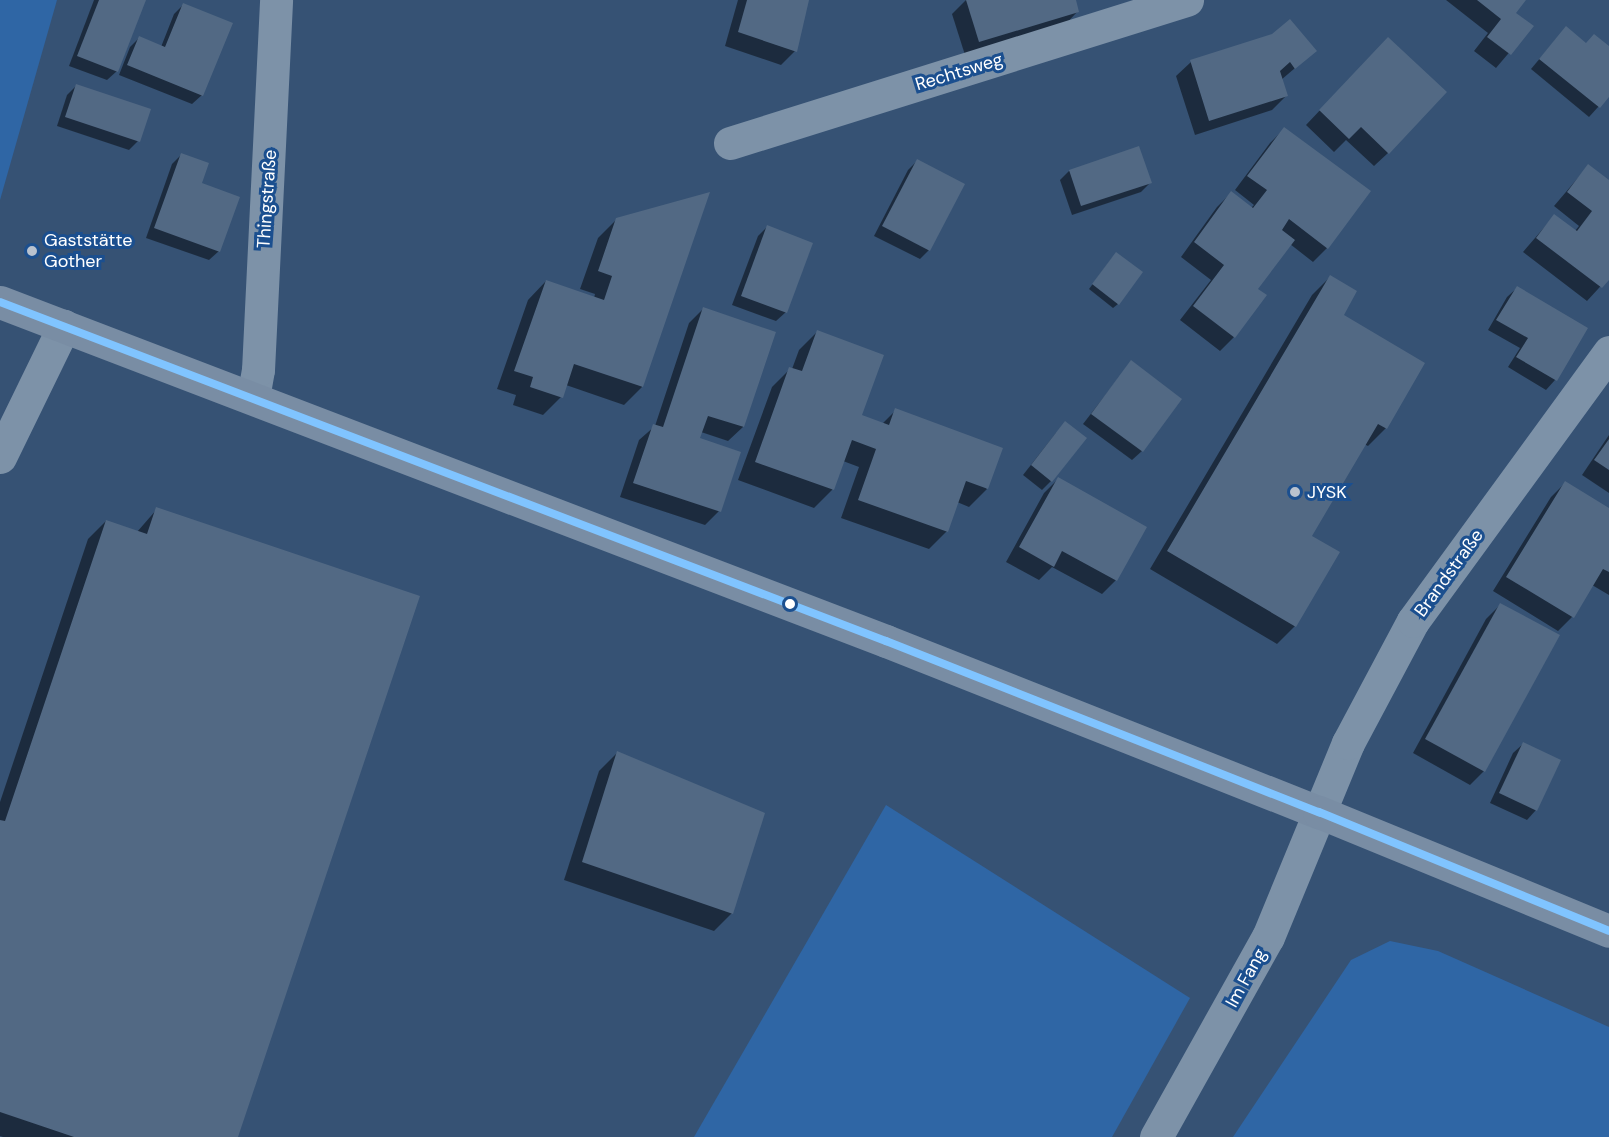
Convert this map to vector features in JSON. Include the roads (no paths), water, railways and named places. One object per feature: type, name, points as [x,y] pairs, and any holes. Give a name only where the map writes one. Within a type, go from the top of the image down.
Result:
[{"type":"main road","points":[[0,302],[886,641],[1319,812],[1609,931]]},
{"type":"street","name":"Thingstraße","points":[[253,398],[258,370],[276,0]]},
{"type":"street","name":"Rechtsweg","points":[[730,143],[1187,0]]},
{"type":"street","points":[[0,457],[64,326]]},
{"type":"street","name":"Brandstraße","points":[[1319,812],[1348,743],[1413,621],[1609,352]]},
{"type":"street","name":"Im Fang","points":[[1156,1137],[1268,937],[1319,812]]},
{"type":"place","name":"Gaststätte Gother","points":[[32,251]]},
{"type":"place","name":"JYSK","points":[[1295,492]]}]
